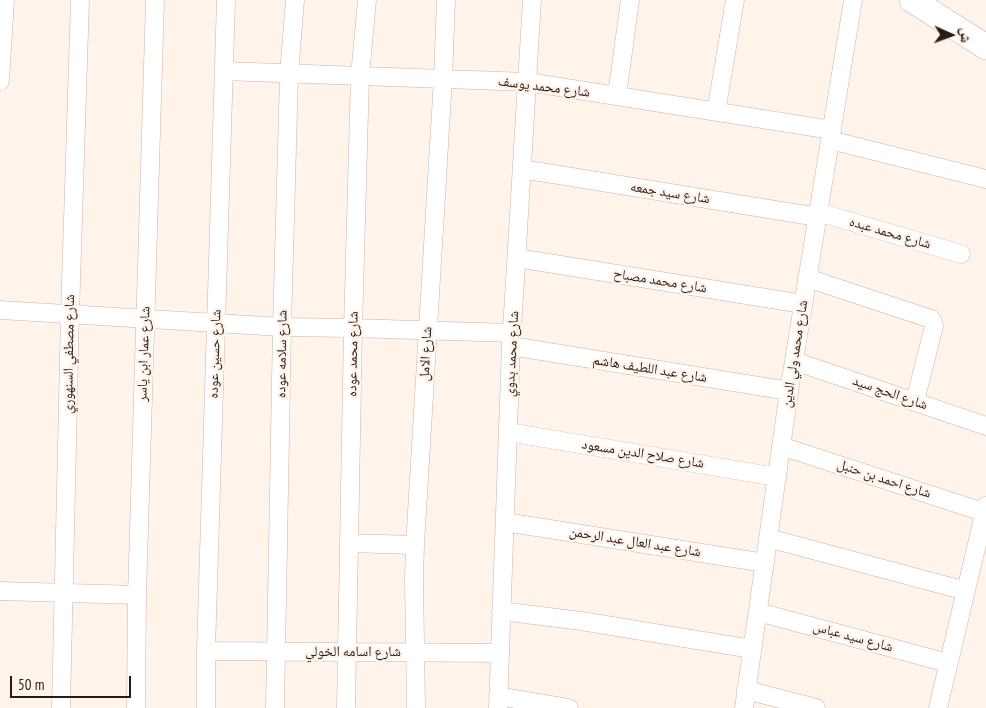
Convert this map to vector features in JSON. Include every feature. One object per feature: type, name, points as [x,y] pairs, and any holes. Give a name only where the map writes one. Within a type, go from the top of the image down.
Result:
[{"type":"street","points":[[0,81],[5,0]]},
{"type":"street","name":"شارع مصطفي السنهوري","points":[[61,708],[70,314],[80,0]]},
{"type":"street","name":"شارع عمار ابن ياسر","points":[[136,708],[137,595],[155,0]]},
{"type":"street","name":"شارع حسين عوده","points":[[206,708],[206,651],[226,0]]},
{"type":"street","name":"شارع سلامه عوده","points":[[275,708],[289,74],[295,0]]},
{"type":"street","name":"شارع محمد عوده","points":[[346,708],[360,76],[367,0]]},
{"type":"street","name":"شارع الامل","points":[[416,708],[415,545],[446,0]]},
{"type":"street","name":"شارع محمد بدوي","points":[[498,702],[512,339],[532,0]]},
{"type":"street","points":[[617,96],[630,0]]},
{"type":"street","points":[[716,112],[735,0]]},
{"type":"street","name":"شارع محمد ولي الدين","points":[[744,708],[789,391],[853,0]]},
{"type":"street","points":[[912,0],[986,47]]},
{"type":"street","name":"شارع محمد يوسف","points":[[224,71],[528,82],[716,112],[831,135],[986,179]]},
{"type":"street","name":"شارع سيد جمعه","points":[[522,169],[818,215]]},
{"type":"street","name":"شارع محمد عبده","points":[[818,215],[961,254]]},
{"type":"street","name":"شارع محمد مصباح","points":[[517,258],[803,304]]},
{"type":"street","points":[[808,278],[931,319],[934,326],[914,401]]},
{"type":"street","points":[[0,310],[0,316]]},
{"type":"street","name":"شارع عبد اللطيف هاشم","points":[[0,310],[282,327],[428,330],[512,339],[789,391]]},
{"type":"street","name":"شارع الحج سيد","points":[[794,360],[986,426]]},
{"type":"street","name":"شارع صلاح الدين مسعود","points":[[508,432],[777,476]]},
{"type":"street","name":"شارع احمد بن حنبل","points":[[781,446],[986,510]]},
{"type":"street","points":[[938,708],[986,510]]},
{"type":"street","name":"شارع عبد العال عبد الرحمن","points":[[505,522],[764,563]]},
{"type":"street","points":[[768,538],[966,591]]},
{"type":"street","points":[[349,542],[415,545]]},
{"type":"street","points":[[0,591],[137,595]]},
{"type":"street","points":[[502,610],[752,649]]},
{"type":"street","name":"شارع سيد عباس","points":[[758,612],[948,663]]},
{"type":"street","name":"شارع اسامه الخولي","points":[[206,651],[500,653]]},
{"type":"street","points":[[746,690],[816,708]]},
{"type":"street","points":[[498,702],[569,708]]}]
